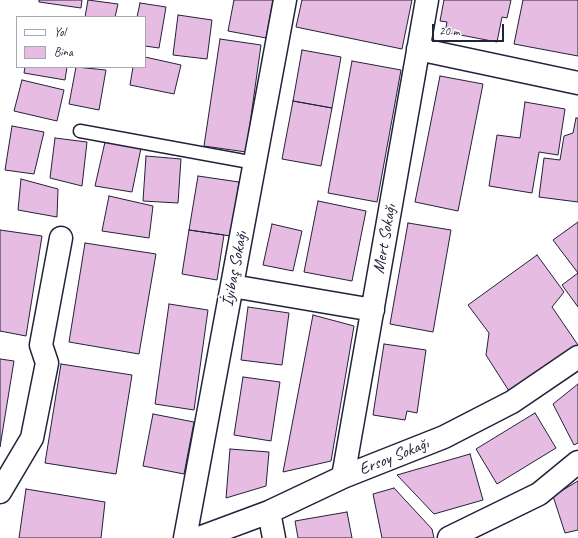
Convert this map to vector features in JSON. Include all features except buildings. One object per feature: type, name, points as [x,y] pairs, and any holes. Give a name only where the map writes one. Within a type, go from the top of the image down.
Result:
[{"type":"street","name":"İyibaş Sokağı","points":[[185,538],[285,0]]},
{"type":"street","name":"Mert Sokağı","points":[[343,477],[427,0]]},
{"type":"street","points":[[418,49],[578,83]]},
{"type":"street","points":[[0,492],[32,438],[47,363],[41,345],[61,238]]},
{"type":"street","points":[[232,286],[373,310]]},
{"type":"street","name":"Ersoy Sokağı","points":[[199,538],[269,512],[343,477],[444,437],[512,402],[578,357]]},
{"type":"street","points":[[448,538],[539,494],[578,462]]},
{"type":"street","points":[[269,512],[274,538]]},
{"type":"lane","points":[[80,131],[255,163]]}]
